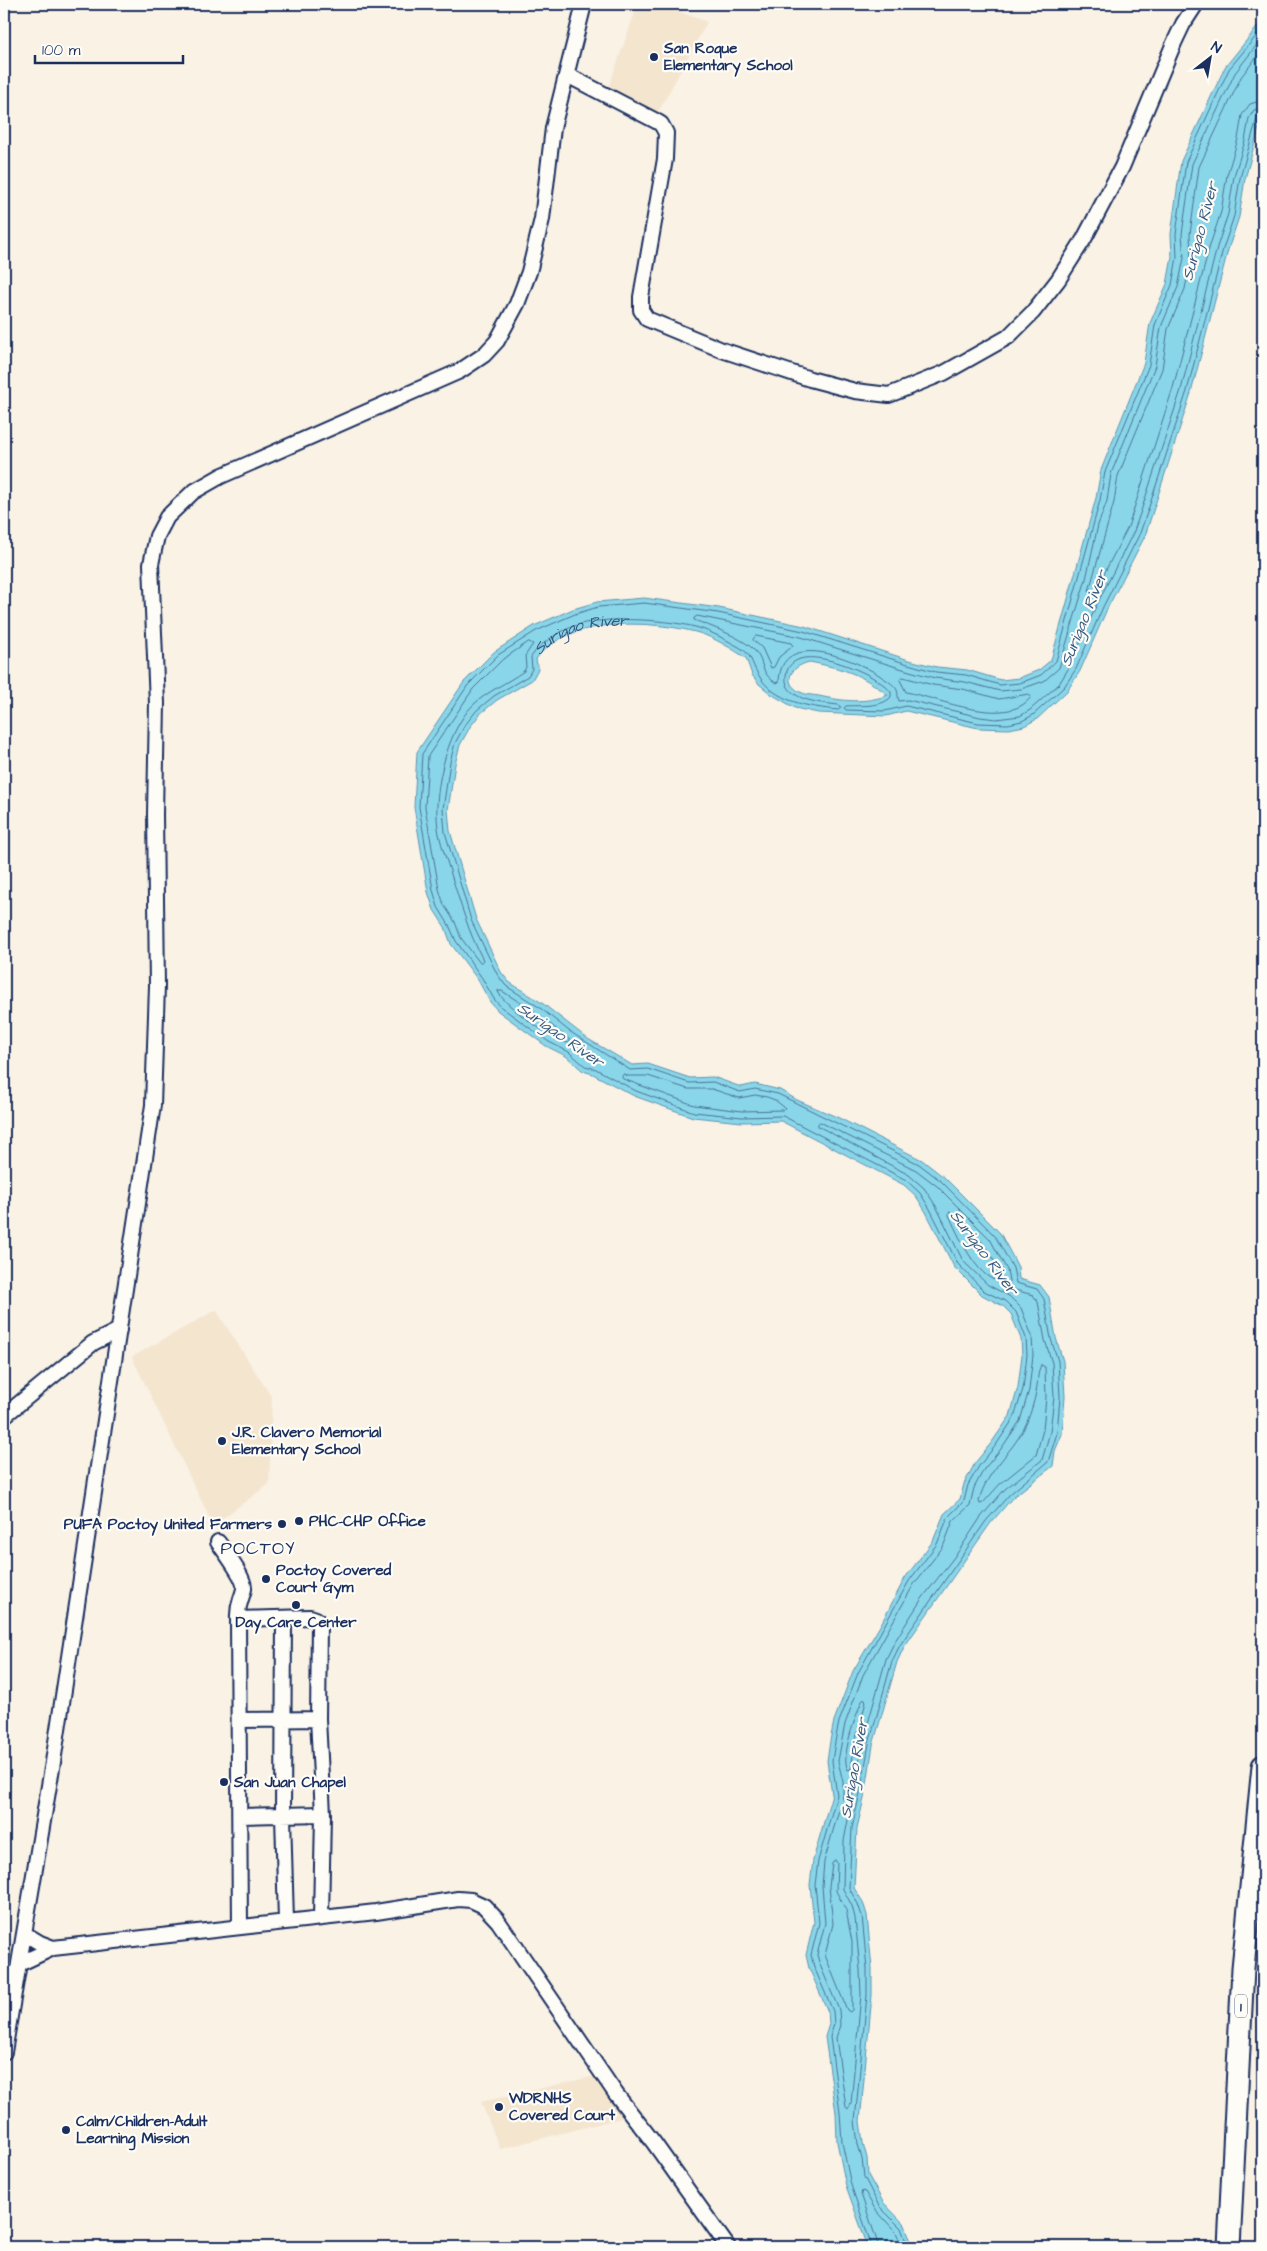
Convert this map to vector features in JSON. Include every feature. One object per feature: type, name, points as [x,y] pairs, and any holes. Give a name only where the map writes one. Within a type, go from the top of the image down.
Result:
[{"type":"highway","name":"1","points":[[1229,2247],[1243,1980],[1263,1766]]},
{"type":"street","points":[[4,2052],[25,1934],[151,1115],[156,1042],[156,703],[150,586],[151,564],[157,536],[174,509],[204,485],[460,372],[484,355],[497,341],[517,304],[538,242],[553,128],[584,4]]},
{"type":"street","points":[[566,74],[656,121],[666,133],[665,158],[641,297],[641,310],[646,318],[722,350],[810,379],[855,392],[889,395],[944,373],[1008,337],[1032,312],[1058,280],[1088,231],[1122,167],[1174,43],[1196,4]]},
{"type":"street","points":[[4,1416],[93,1343],[119,1330]]},
{"type":"street","points":[[218,1542],[243,1579],[244,1588],[238,1603],[240,1927]]},
{"type":"street","points":[[238,1619],[310,1617],[318,1621],[320,1633],[318,1719],[323,1814],[321,1918]]},
{"type":"street","points":[[284,1618],[283,1816],[286,1922]]},
{"type":"street","points":[[240,1720],[318,1719]]},
{"type":"street","points":[[240,1816],[323,1814]]},
{"type":"street","points":[[19,1964],[53,1948],[376,1912],[458,1899],[470,1900],[484,1906],[498,1920],[616,2094],[654,2143],[728,2247]]},
{"type":"street","points":[[25,1934],[53,1948]]},
{"type":"shaded area","name":"San Roque Elementary School","points":[[638,4],[658,4],[707,22],[656,116],[607,92]]},
{"type":"shaded area","name":"J.R. Clavero Memorial Elementary School","points":[[216,1310],[272,1398],[269,1484],[213,1525],[132,1357]]},
{"type":"shaded area","points":[[595,2076],[625,2117],[500,2149],[481,2102]]},
{"type":"water","name":"Surigao River","points":[[1263,20],[1263,113],[1245,179],[1239,217],[1228,250],[1191,393],[1145,536],[1107,609],[1080,671],[1067,691],[1037,719],[1024,726],[1009,729],[978,728],[906,711],[886,716],[818,713],[795,708],[771,694],[759,684],[752,675],[746,658],[711,637],[680,629],[658,626],[612,625],[589,628],[568,635],[550,645],[536,659],[538,669],[532,680],[497,700],[480,714],[460,745],[455,764],[448,810],[450,831],[476,919],[501,972],[509,982],[542,1003],[588,1039],[632,1065],[648,1064],[690,1078],[713,1077],[741,1087],[755,1084],[780,1090],[922,1160],[945,1178],[1000,1233],[1018,1267],[1019,1279],[1040,1285],[1049,1297],[1056,1338],[1063,1361],[1065,1397],[1062,1434],[1055,1451],[1053,1466],[1013,1497],[990,1524],[904,1647],[897,1662],[873,1745],[866,1790],[857,1828],[854,1888],[863,1902],[867,1915],[872,1969],[872,1995],[860,2121],[867,2158],[868,2175],[883,2202],[905,2225],[913,2247],[868,2247],[846,2186],[837,2142],[836,2113],[825,2037],[829,2024],[828,2012],[809,1968],[806,1955],[814,1922],[810,1885],[813,1860],[832,1794],[827,1761],[830,1741],[834,1721],[853,1671],[881,1624],[905,1578],[933,1541],[944,1514],[960,1499],[964,1484],[975,1463],[1010,1416],[1018,1387],[1022,1355],[1021,1339],[1011,1314],[1003,1306],[982,1295],[954,1267],[926,1212],[916,1196],[904,1185],[781,1121],[742,1122],[693,1117],[634,1096],[593,1074],[583,1071],[566,1056],[546,1046],[498,1011],[451,944],[445,927],[434,910],[428,892],[414,807],[417,752],[464,682],[494,652],[534,626],[573,609],[597,602],[644,598],[719,608],[804,626],[909,660],[937,667],[967,670],[1001,680],[1019,678],[1039,670],[1051,660],[1096,498],[1101,470],[1144,363],[1150,323],[1167,284],[1172,257],[1171,234],[1181,161],[1225,67]],"holes":[[[810,662],[851,673],[888,695],[871,700],[854,701],[802,693],[794,688],[791,683],[791,674],[798,666]]]},
{"type":"place","name":"San Roque Elementary School","points":[[654,57]]},
{"type":"place","name":"J.R. Clavero Memorial Elementary School","points":[[222,1441]]},
{"type":"place","name":"PHC-CHP Office","points":[[299,1521]]},
{"type":"place","name":"PUFA Poctoy United Farmers","points":[[282,1524]]},
{"type":"place","name":"Poctoy Covered Court Gym","points":[[266,1579]]},
{"type":"place","name":"Day Care Center","points":[[296,1605]]},
{"type":"place","name":"San Juan Chapel","points":[[224,1782]]},
{"type":"place","name":"WDRNHS Covered Court","points":[[499,2107]]},
{"type":"place","name":"Calm/Children-Adult Learning Mission","points":[[66,2130]]},
{"type":"district","name":"POCTOY","points":[[258,1548]]}]
